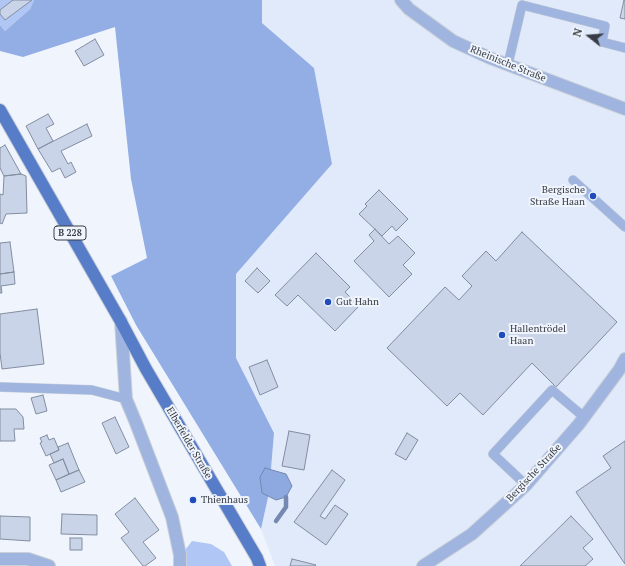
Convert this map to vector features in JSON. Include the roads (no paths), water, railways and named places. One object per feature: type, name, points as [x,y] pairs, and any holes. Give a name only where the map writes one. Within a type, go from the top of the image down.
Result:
[{"type":"main road","name":"Elberfelder Straße","points":[[0,110],[120,320],[146,369],[257,558],[260,566]]},
{"type":"street","name":"Rheinische Straße","points":[[401,0],[409,9],[453,41],[490,58],[625,109]]},
{"type":"street","name":"Elberfelder Straße","points":[[120,320],[126,399],[172,517],[180,555],[180,566]]},
{"type":"street","name":"Bergische Straße","points":[[423,566],[472,534],[526,485],[579,424],[623,368]]},
{"type":"street","points":[[0,559],[28,560],[50,566]]},
{"type":"lane","points":[[508,64],[522,6],[605,26],[602,42],[625,48]]},
{"type":"lane","points":[[573,180],[625,226]]},
{"type":"lane","points":[[0,387],[92,390],[126,399]]},
{"type":"lane","points":[[526,485],[493,454],[552,390],[584,417]]},
{"type":"waterway","points":[[276,521],[286,507],[286,497]]},
{"type":"place","name":"Bergische Straße Haan","points":[[593,196]]},
{"type":"place","name":"Gut Hahn","points":[[328,302]]},
{"type":"place","name":"Hallentrödel Haan","points":[[502,335]]},
{"type":"place","name":"Thienhaus","points":[[193,500]]}]
